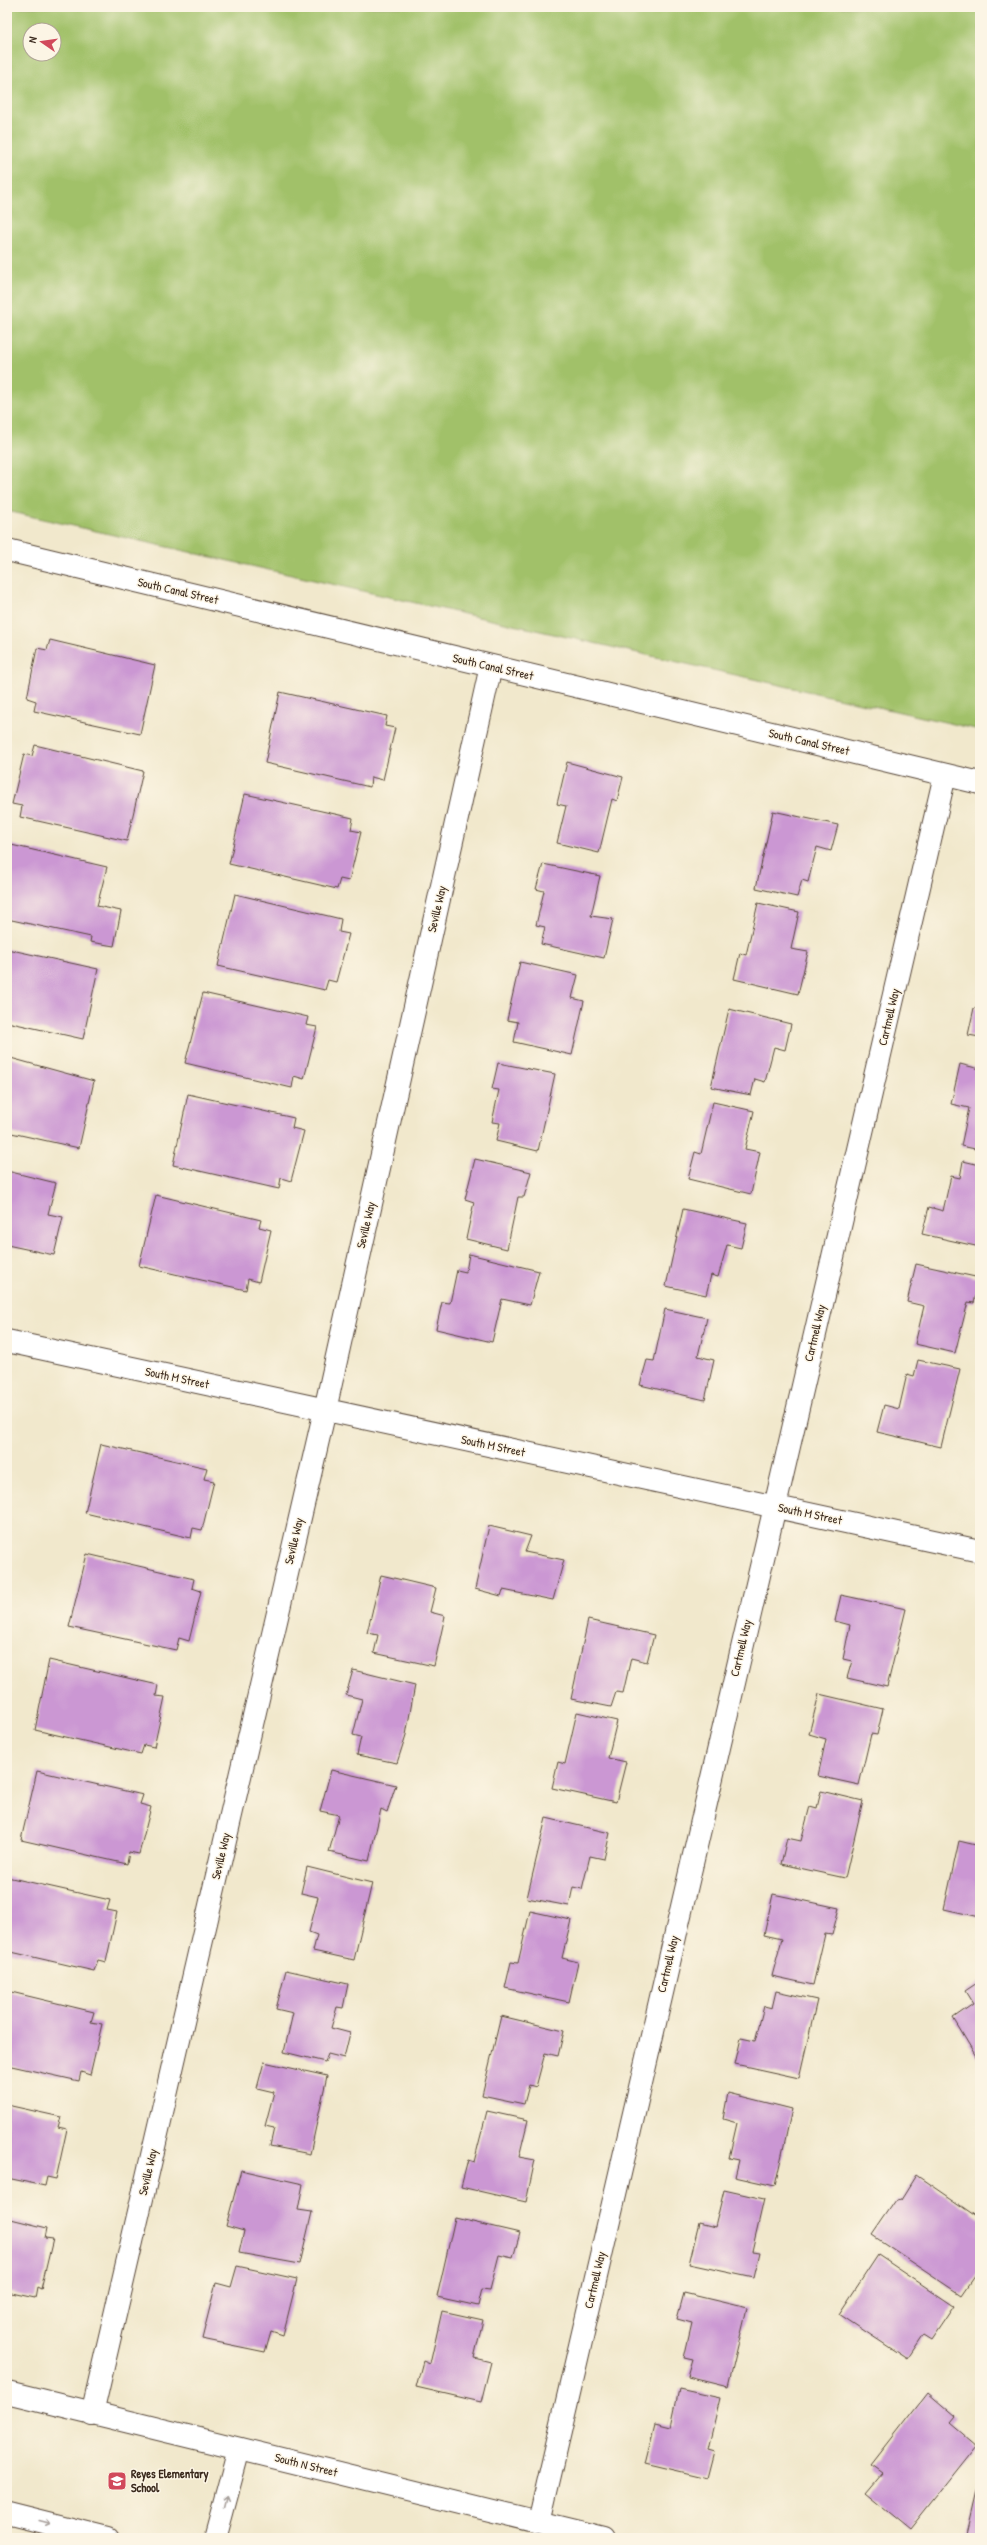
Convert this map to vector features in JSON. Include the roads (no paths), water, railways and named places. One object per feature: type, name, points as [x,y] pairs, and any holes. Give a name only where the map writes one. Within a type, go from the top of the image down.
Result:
[{"type":"street","name":"South Canal Street","points":[[7,550],[980,783]]},
{"type":"street","name":"Seville Way","points":[[92,2414],[325,1410],[491,666]]},
{"type":"street","name":"Cartmell Way","points":[[539,2522],[774,1506],[946,775]]},
{"type":"street","name":"South M Street","points":[[7,1341],[980,1551]]},
{"type":"street","name":"South N Street","points":[[7,2392],[604,2538]]},
{"type":"street","points":[[215,2538],[238,2449]]},
{"type":"street","points":[[7,2513],[107,2538]]},
{"type":"place","name":"Reyes Elementary School","points":[[117,2481]]}]
